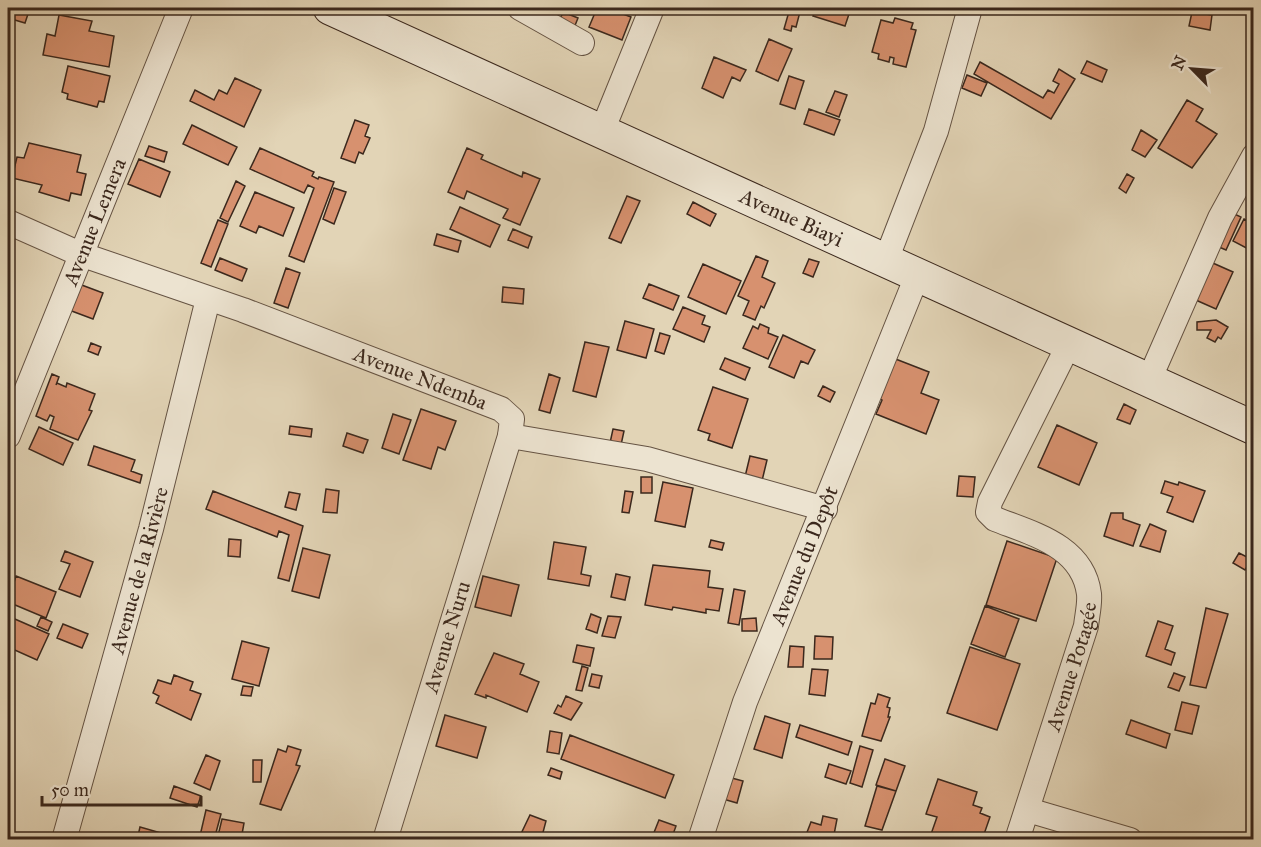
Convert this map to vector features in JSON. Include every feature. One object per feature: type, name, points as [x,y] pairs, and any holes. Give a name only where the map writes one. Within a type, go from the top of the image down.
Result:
[{"type":"street","name":"Avenue Lemera","points":[[8,436],[181,8]]},
{"type":"street","name":"Avenue Biayi","points":[[330,8],[1254,428]]},
{"type":"street","points":[[520,8],[582,44]]},
{"type":"street","points":[[602,131],[652,8]]},
{"type":"street","points":[[886,260],[936,132],[970,8]]},
{"type":"street","points":[[1149,380],[1220,218],[1254,156]]},
{"type":"street","name":"Avenue Ndemba","points":[[8,222],[80,254],[208,299],[501,410],[512,419],[510,436]]},
{"type":"street","name":"Avenue du Depôt","points":[[700,840],[745,702],[825,509],[917,276]]},
{"type":"street","name":"Avenue de la Rivière","points":[[64,840],[151,529],[208,299]]},
{"type":"street","name":"Avenue Potagée","points":[[1028,810],[1086,626],[1089,594],[1081,567],[1061,547],[995,519],[988,512],[990,502],[1069,344]]},
{"type":"street","points":[[510,436],[647,459],[825,509]]},
{"type":"street","name":"Avenue Nuru","points":[[385,840],[510,436]]},
{"type":"street","points":[[1017,840],[1028,810],[1130,840]]},
{"type":"building","points":[[12,8],[30,8],[25,23],[8,18]]},
{"type":"building","points":[[597,8],[607,8],[631,17],[622,40],[589,27]]},
{"type":"building","points":[[790,8],[801,8],[796,27],[792,26],[791,31],[784,29]]},
{"type":"building","points":[[816,8],[851,8],[845,26],[813,16]]},
{"type":"building","points":[[563,12],[578,18],[574,28],[559,22]]},
{"type":"building","points":[[1192,12],[1212,15],[1210,30],[1189,26]]},
{"type":"building","points":[[59,15],[92,21],[89,31],[114,36],[109,67],[43,55],[47,34],[55,36]]},
{"type":"building","points":[[895,18],[913,23],[911,29],[916,30],[906,67],[893,64],[894,58],[890,57],[889,62],[878,59],[879,54],[872,52],[881,20],[893,23]]},
{"type":"building","points":[[769,39],[792,49],[778,81],[756,71]]},
{"type":"building","points":[[714,57],[746,70],[740,81],[732,77],[723,98],[702,88]]},
{"type":"building","points":[[1087,61],[1107,70],[1102,82],[1081,73]]},
{"type":"building","points":[[980,62],[1043,98],[1048,90],[1054,93],[1059,84],[1053,81],[1059,69],[1075,79],[1051,119],[974,74]]},
{"type":"building","points":[[68,66],[110,76],[104,102],[99,101],[97,107],[67,99],[68,94],[62,92]]},
{"type":"building","points":[[967,75],[987,83],[981,96],[962,88]]},
{"type":"building","points":[[789,76],[804,81],[795,109],[780,104]]},
{"type":"building","points":[[235,78],[261,90],[244,127],[190,101],[195,90],[214,100],[219,90],[227,94]]},
{"type":"building","points":[[835,91],[847,95],[839,117],[826,112]]},
{"type":"building","points":[[1187,100],[1203,109],[1196,121],[1217,134],[1192,168],[1158,148]]},
{"type":"building","points":[[809,109],[840,120],[834,135],[804,124]]},
{"type":"building","points":[[355,120],[369,125],[365,136],[370,138],[363,154],[359,152],[355,163],[341,158]]},
{"type":"building","points":[[192,125],[237,147],[228,165],[183,144]]},
{"type":"building","points":[[1141,130],[1157,140],[1145,157],[1132,150]]},
{"type":"building","points":[[29,143],[81,155],[77,172],[86,174],[81,195],[71,193],[69,201],[39,192],[42,185],[12,178],[17,157],[24,158]]},
{"type":"building","points":[[149,146],[167,152],[164,162],[145,156]]},
{"type":"building","points":[[260,148],[314,172],[312,176],[318,179],[319,177],[334,182],[304,262],[289,256],[314,188],[308,185],[304,193],[250,169]]},
{"type":"building","points":[[467,148],[483,155],[481,159],[522,177],[523,172],[540,179],[520,225],[503,218],[508,209],[467,191],[464,199],[448,192]]},
{"type":"building","points":[[139,159],[170,172],[160,197],[128,184]]},
{"type":"building","points":[[1127,174],[1134,178],[1126,193],[1119,188]]},
{"type":"building","points":[[236,181],[245,186],[228,222],[220,218]]},
{"type":"building","points":[[334,188],[346,192],[334,224],[323,219]]},
{"type":"building","points":[[255,192],[294,208],[283,236],[259,226],[256,233],[240,226]]},
{"type":"building","points":[[627,196],[640,201],[621,243],[609,238]]},
{"type":"building","points":[[693,202],[716,214],[710,226],[687,214]]},
{"type":"building","points":[[460,207],[500,225],[490,247],[450,229]]},
{"type":"building","points":[[1228,211],[1241,217],[1226,250],[1212,244]]},
{"type":"building","points":[[1244,219],[1254,224],[1254,252],[1233,241]]},
{"type":"building","points":[[218,220],[228,224],[211,267],[201,263]]},
{"type":"building","points":[[513,229],[532,237],[528,248],[508,240]]},
{"type":"building","points":[[437,234],[461,241],[458,252],[434,245]]},
{"type":"building","points":[[756,256],[768,261],[762,277],[775,283],[764,308],[761,306],[755,320],[743,315],[749,301],[738,296]]},
{"type":"building","points":[[220,258],[247,269],[242,281],[215,270]]},
{"type":"building","points":[[809,259],[819,262],[813,277],[803,273]]},
{"type":"building","points":[[1206,260],[1233,272],[1216,309],[1189,297]]},
{"type":"building","points":[[703,264],[741,281],[726,314],[688,297]]},
{"type":"building","points":[[286,268],[300,273],[288,308],[274,303]]},
{"type":"building","points":[[71,281],[103,293],[93,319],[61,307]]},
{"type":"building","points":[[649,284],[679,296],[673,310],[643,298]]},
{"type":"building","points":[[503,287],[524,289],[523,304],[502,302]]},
{"type":"building","points":[[683,307],[705,316],[702,324],[710,327],[704,342],[673,329]]},
{"type":"building","points":[[1216,320],[1228,327],[1221,339],[1218,337],[1215,342],[1207,338],[1211,330],[1197,330],[1197,322]]},
{"type":"building","points":[[625,321],[654,329],[646,358],[617,350]]},
{"type":"building","points":[[760,324],[769,328],[768,333],[778,337],[768,359],[743,348],[753,326],[758,329]]},
{"type":"building","points":[[660,333],[670,336],[664,354],[655,351]]},
{"type":"building","points":[[783,335],[815,350],[808,364],[801,361],[794,378],[769,367]]},
{"type":"building","points":[[585,342],[609,347],[596,397],[573,391]]},
{"type":"building","points":[[91,343],[101,347],[98,355],[88,351]]},
{"type":"building","points":[[725,358],[750,368],[745,380],[720,369]]},
{"type":"building","points":[[893,358],[929,372],[921,393],[939,400],[926,434],[876,414],[882,400],[878,398]]},
{"type":"building","points":[[52,374],[59,377],[56,385],[57,383],[66,387],[67,383],[95,394],[89,410],[92,411],[78,440],[50,429],[54,417],[50,415],[47,421],[36,416]]},
{"type":"building","points":[[549,374],[560,378],[550,413],[539,410]]},
{"type":"building","points":[[823,386],[835,392],[830,402],[818,396]]},
{"type":"building","points":[[713,387],[748,399],[732,448],[708,440],[710,434],[698,430]]},
{"type":"building","points":[[1124,404],[1136,410],[1130,424],[1117,419]]},
{"type":"building","points":[[421,409],[456,421],[445,450],[438,447],[431,469],[403,460]]},
{"type":"building","points":[[393,414],[411,420],[399,454],[382,448]]},
{"type":"building","points":[[1057,425],[1097,443],[1079,485],[1038,467]]},
{"type":"building","points":[[290,426],[312,429],[311,437],[289,434]]},
{"type":"building","points":[[39,427],[73,443],[63,465],[29,449]]},
{"type":"building","points":[[613,429],[624,431],[621,445],[610,443]]},
{"type":"building","points":[[347,433],[368,440],[363,453],[343,446]]},
{"type":"building","points":[[94,446],[135,460],[131,471],[142,475],[140,483],[88,465]]},
{"type":"building","points":[[750,456],[767,460],[761,485],[744,481]]},
{"type":"building","points":[[959,476],[975,477],[973,497],[957,496]]},
{"type":"building","points":[[641,477],[652,477],[652,493],[641,493]]},
{"type":"building","points":[[1165,481],[1178,485],[1179,482],[1205,491],[1193,522],[1167,512],[1173,497],[1161,493]]},
{"type":"building","points":[[663,482],[693,488],[685,527],[655,521]]},
{"type":"building","points":[[326,489],[339,491],[337,513],[323,512]]},
{"type":"building","points":[[213,491],[303,526],[289,581],[278,578],[289,535],[279,531],[277,537],[206,509]]},
{"type":"building","points":[[625,491],[633,492],[629,513],[622,512]]},
{"type":"building","points":[[289,492],[300,494],[296,510],[285,507]]},
{"type":"building","points":[[1111,513],[1123,513],[1123,519],[1140,525],[1133,546],[1104,536]]},
{"type":"building","points":[[1150,524],[1166,531],[1160,552],[1140,546]]},
{"type":"building","points":[[229,539],[241,540],[240,557],[228,556]]},
{"type":"building","points":[[711,540],[724,543],[722,550],[709,547]]},
{"type":"building","points":[[1007,541],[1057,558],[1036,621],[986,605]]},
{"type":"building","points":[[554,542],[586,547],[581,574],[591,576],[589,586],[548,579]]},
{"type":"building","points":[[303,548],[330,555],[319,598],[292,591]]},
{"type":"building","points":[[65,551],[93,562],[80,597],[59,589],[70,564],[61,561]]},
{"type":"building","points":[[1239,553],[1251,559],[1245,570],[1233,563]]},
{"type":"building","points":[[653,565],[710,571],[708,587],[723,589],[719,611],[706,609],[706,613],[645,605]]},
{"type":"building","points":[[616,574],[630,577],[625,600],[611,597]]},
{"type":"building","points":[[16,576],[56,592],[46,618],[8,602]]},
{"type":"building","points":[[483,576],[519,585],[511,616],[475,607]]},
{"type":"building","points":[[734,589],[745,591],[739,625],[728,623]]},
{"type":"building","points":[[985,606],[1019,619],[1005,657],[971,644]]},
{"type":"building","points":[[1206,608],[1228,614],[1206,688],[1190,685]]},
{"type":"building","points":[[591,614],[601,618],[597,633],[586,629]]},
{"type":"building","points":[[8,616],[49,634],[37,660],[8,647]]},
{"type":"building","points":[[608,616],[621,617],[615,638],[602,636]]},
{"type":"building","points":[[41,617],[52,622],[48,631],[37,626]]},
{"type":"building","points":[[756,618],[757,631],[742,631],[742,619]]},
{"type":"building","points":[[1158,621],[1173,626],[1165,649],[1175,653],[1171,665],[1146,656]]},
{"type":"building","points":[[63,624],[88,634],[82,648],[57,638]]},
{"type":"building","points":[[815,636],[833,637],[832,659],[814,659]]},
{"type":"building","points":[[242,641],[269,648],[259,686],[232,679]]},
{"type":"building","points":[[577,645],[594,648],[590,666],[573,662]]},
{"type":"building","points":[[790,646],[804,647],[803,667],[788,667]]},
{"type":"building","points":[[970,647],[1020,664],[997,730],[947,713]]},
{"type":"building","points":[[494,653],[524,664],[520,674],[539,682],[527,712],[486,695],[486,698],[475,694]]},
{"type":"building","points":[[582,666],[588,668],[582,691],[576,690]]},
{"type":"building","points":[[812,669],[828,670],[825,696],[809,694]]},
{"type":"building","points":[[1174,673],[1185,677],[1179,691],[1168,687]]},
{"type":"building","points":[[592,674],[602,676],[599,688],[589,686]]},
{"type":"building","points":[[174,675],[193,682],[190,690],[201,694],[191,720],[156,703],[159,696],[153,693],[158,680],[171,684]]},
{"type":"building","points":[[243,686],[253,687],[251,696],[241,695]]},
{"type":"building","points":[[878,694],[890,698],[887,707],[890,708],[888,717],[890,717],[881,741],[862,736],[871,703],[875,704]]},
{"type":"building","points":[[566,696],[582,703],[571,720],[554,713],[558,705],[561,707]]},
{"type":"building","points":[[1182,702],[1199,706],[1192,734],[1175,730]]},
{"type":"building","points":[[445,715],[486,727],[477,758],[436,746]]},
{"type":"building","points":[[765,716],[790,724],[782,758],[754,749]]},
{"type":"building","points":[[1131,720],[1170,734],[1166,748],[1126,734]]},
{"type":"building","points":[[800,725],[852,742],[848,755],[796,737]]},
{"type":"building","points":[[550,731],[562,733],[559,754],[547,752]]},
{"type":"building","points":[[570,735],[674,775],[665,798],[561,759]]},
{"type":"building","points":[[288,746],[301,750],[296,765],[300,766],[281,810],[260,804],[278,749],[286,752]]},
{"type":"building","points":[[860,746],[873,750],[862,787],[850,783]]},
{"type":"building","points":[[206,755],[220,761],[210,790],[194,783]]},
{"type":"building","points":[[885,759],[905,766],[896,791],[876,785]]},
{"type":"building","points":[[253,760],[262,760],[261,782],[253,782]]},
{"type":"building","points":[[829,764],[851,771],[846,784],[825,777]]},
{"type":"building","points":[[551,768],[562,772],[560,779],[548,775]]},
{"type":"building","points":[[728,777],[743,781],[737,803],[723,799]]},
{"type":"building","points":[[938,779],[977,792],[973,805],[982,808],[980,813],[990,817],[982,840],[938,840],[930,837],[937,817],[926,814]]},
{"type":"building","points":[[174,786],[201,796],[197,807],[170,798]]},
{"type":"building","points":[[877,786],[896,791],[882,830],[865,826]]},
{"type":"building","points":[[206,810],[221,814],[214,840],[199,840]]},
{"type":"building","points":[[530,815],[546,821],[541,840],[518,840]]},
{"type":"building","points":[[823,816],[837,819],[833,840],[804,840],[811,822],[821,825]]},
{"type":"building","points":[[222,819],[244,823],[241,840],[217,840]]},
{"type":"building","points":[[659,820],[676,826],[671,840],[651,840]]},
{"type":"building","points":[[140,827],[168,835],[167,840],[137,840]]}]
